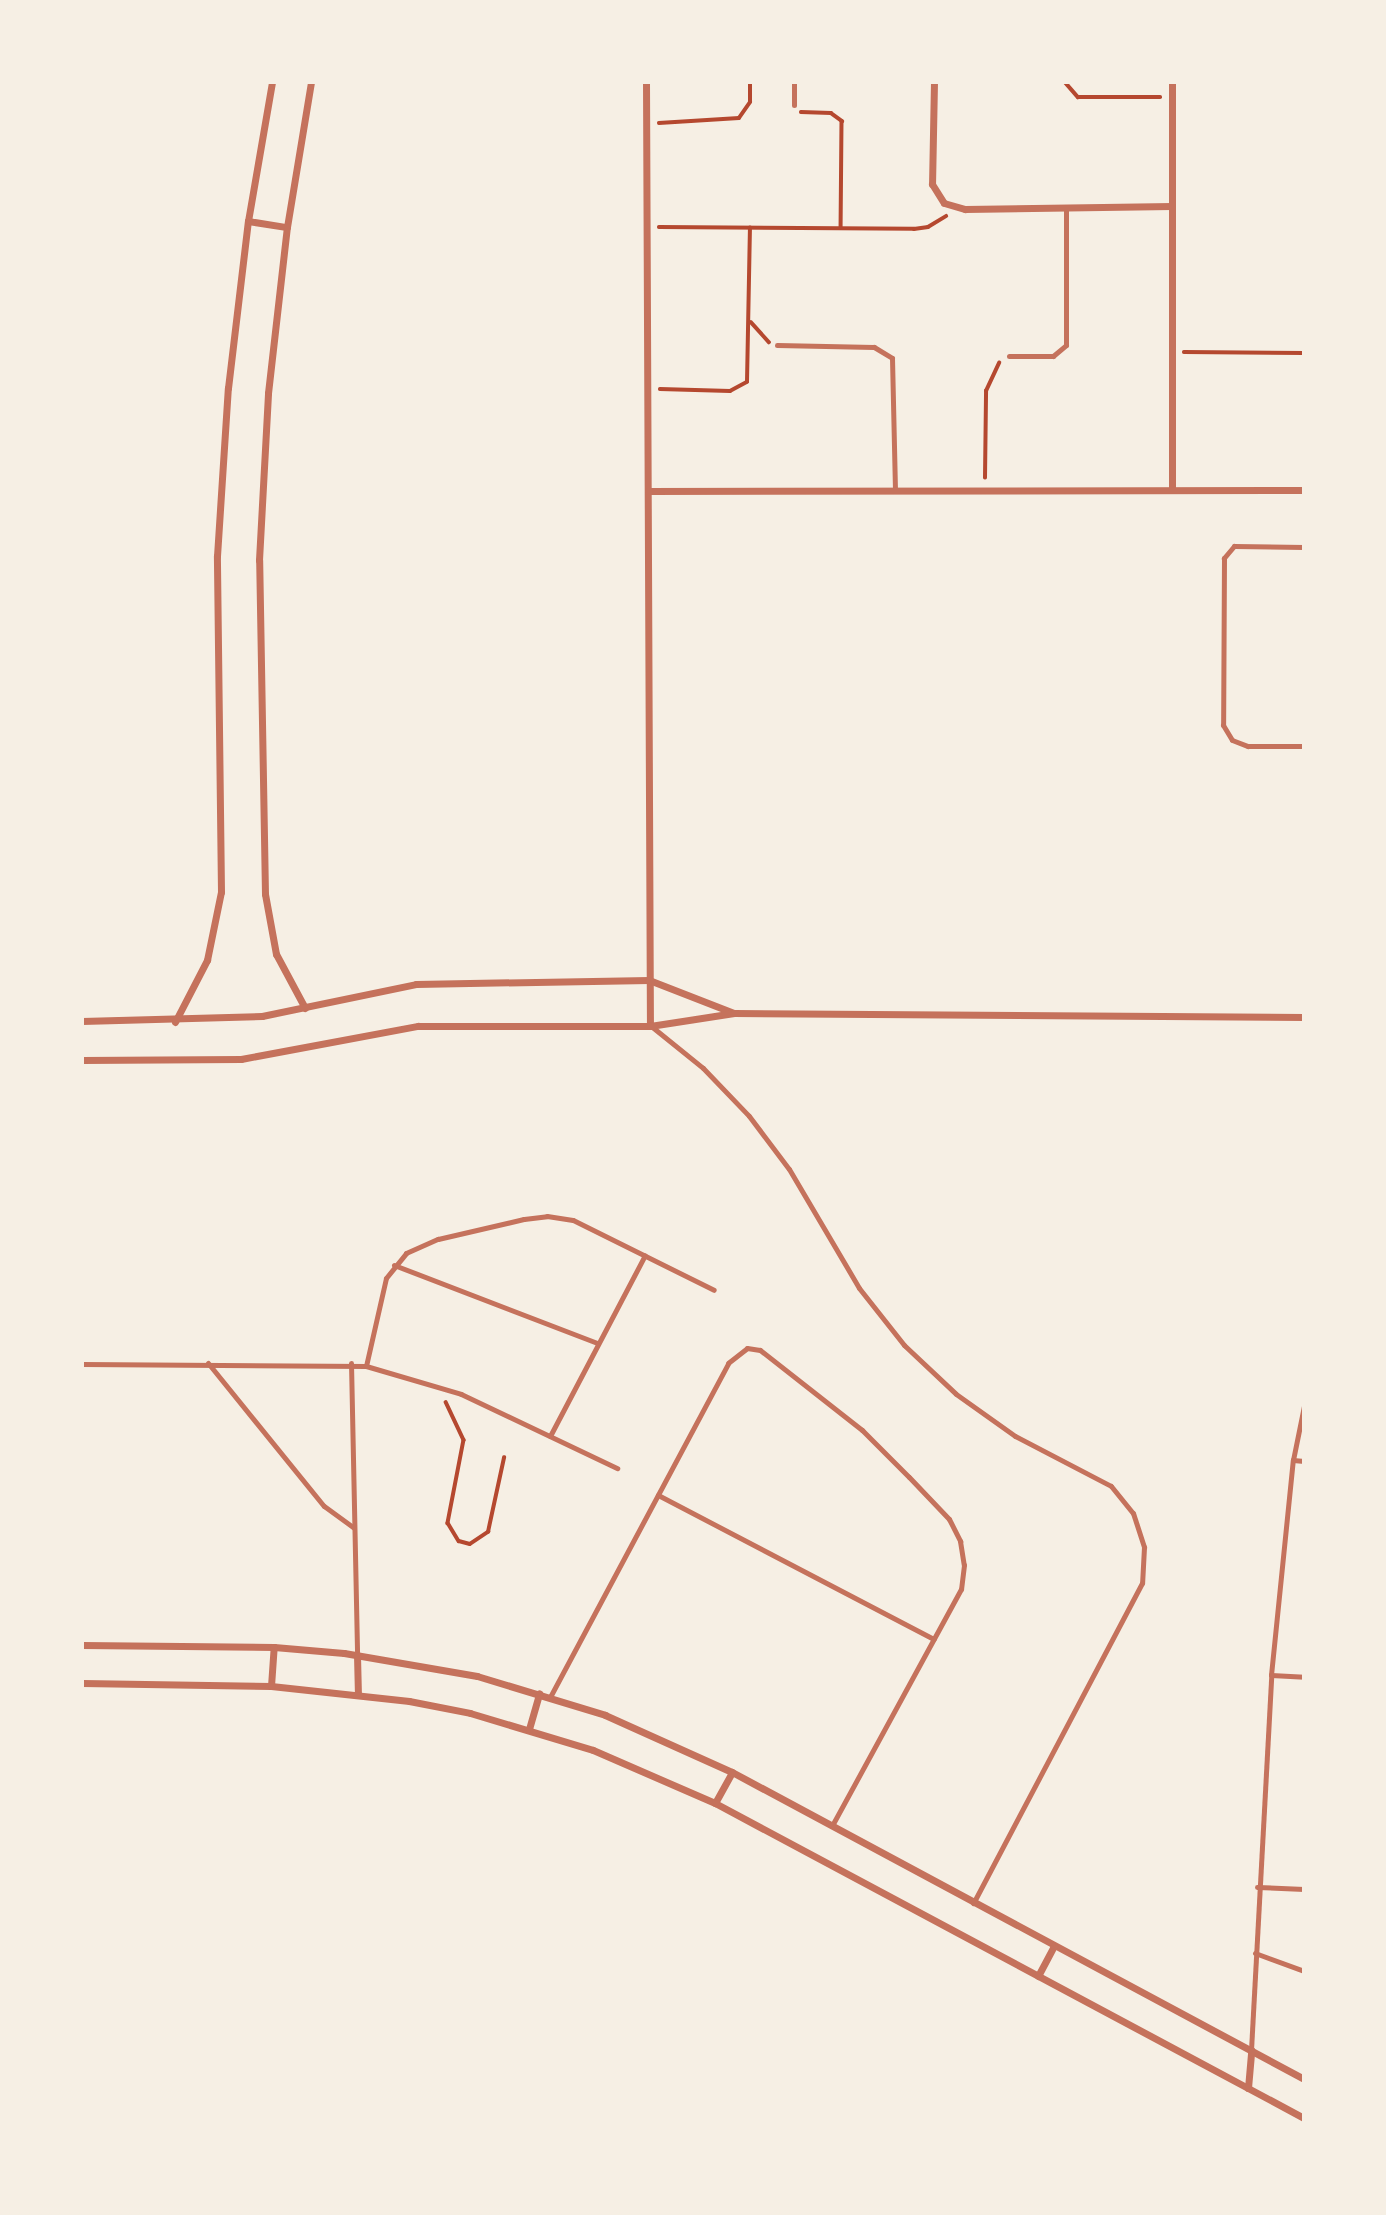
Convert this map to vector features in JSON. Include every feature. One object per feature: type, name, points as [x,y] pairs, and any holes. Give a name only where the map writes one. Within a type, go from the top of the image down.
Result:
[{"type":"street","points":[[175,1021],[207,960],[221,892],[217,556],[228,388],[248,221],[272,82]]},
{"type":"street","points":[[304,1008],[280,963],[268,925],[258,723],[262,490],[286,227],[311,82]]},
{"type":"street","points":[[646,82],[650,1026]]},
{"type":"street","points":[[934,82],[932,184],[936,195],[954,208],[1172,206]]},
{"type":"street","points":[[1172,82],[1172,490]]},
{"type":"street","points":[[248,221],[286,227]]},
{"type":"street","points":[[648,491],[1304,490]]},
{"type":"street","points":[[82,1021],[219,1020],[304,1008],[416,984],[649,980],[734,1013]]},
{"type":"street","points":[[82,1060],[241,1059],[418,1026],[650,1026],[734,1013],[1304,1017]]},
{"type":"street","points":[[82,1645],[274,1647],[357,1655],[453,1671],[550,1697],[643,1731],[732,1772],[1304,2079]]},
{"type":"street","points":[[271,1686],[274,1647]]},
{"type":"street","points":[[357,1655],[358,1695]]},
{"type":"street","points":[[82,1683],[271,1686],[358,1695],[434,1706],[529,1729],[618,1759],[715,1803],[1304,2118]]},
{"type":"street","points":[[529,1729],[538,1693]]},
{"type":"street","points":[[715,1803],[732,1772]]},
{"type":"street","points":[[1038,1976],[1054,1946]]},
{"type":"street","points":[[1248,2088],[1251,2050]]},
{"type":"lane","points":[[794,82],[794,105]]},
{"type":"lane","points":[[1009,356],[1053,356],[1066,345],[1066,207]]},
{"type":"lane","points":[[776,345],[874,347],[892,358],[895,491]]},
{"type":"lane","points":[[1304,547],[1234,546],[1224,558],[1223,725],[1232,740],[1248,746],[1304,746]]},
{"type":"lane","points":[[650,1026],[703,1068],[749,1116],[789,1169],[859,1288],[904,1345],[956,1394],[1015,1436],[1111,1486],[1133,1513],[1144,1547],[1142,1583],[973,1903]]},
{"type":"lane","points":[[366,1366],[386,1278],[394,1265],[414,1248],[438,1239],[547,1216],[573,1220],[714,1290]]},
{"type":"lane","points":[[550,1436],[645,1255]]},
{"type":"lane","points":[[394,1265],[597,1343]]},
{"type":"lane","points":[[550,1697],[728,1363],[747,1348],[760,1350],[862,1430],[949,1519],[960,1541],[964,1565],[961,1588],[832,1826]]},
{"type":"lane","points":[[208,1363],[324,1506],[353,1527]]},
{"type":"lane","points":[[351,1363],[357,1655]]},
{"type":"lane","points":[[82,1364],[351,1363],[439,1387],[617,1468]]},
{"type":"lane","points":[[1251,2050],[1257,1886],[1271,1675],[1293,1460],[1304,1406]]},
{"type":"lane","points":[[1293,1460],[1304,1461]]},
{"type":"lane","points":[[658,1495],[934,1639]]},
{"type":"lane","points":[[1271,1675],[1304,1677]]},
{"type":"lane","points":[[1257,1886],[1304,1889]]},
{"type":"lane","points":[[1255,1953],[1304,1971]]},
{"type":"path","points":[[646,123],[739,118],[750,102],[750,82]]},
{"type":"path","points":[[1065,82],[1078,97],[1172,97]]},
{"type":"path","points":[[794,105],[804,113],[831,113],[842,121],[841,228]]},
{"type":"path","points":[[647,227],[928,227],[954,208]]},
{"type":"path","points":[[648,388],[730,391],[743,387],[750,375],[750,228]]},
{"type":"path","points":[[750,320],[760,336],[776,345]]},
{"type":"path","points":[[1172,352],[1304,353]]},
{"type":"path","points":[[985,490],[986,391],[997,364],[1009,356]]},
{"type":"path","points":[[439,1387],[464,1440],[448,1523],[459,1541],[470,1544],[488,1532],[504,1458]]}]
